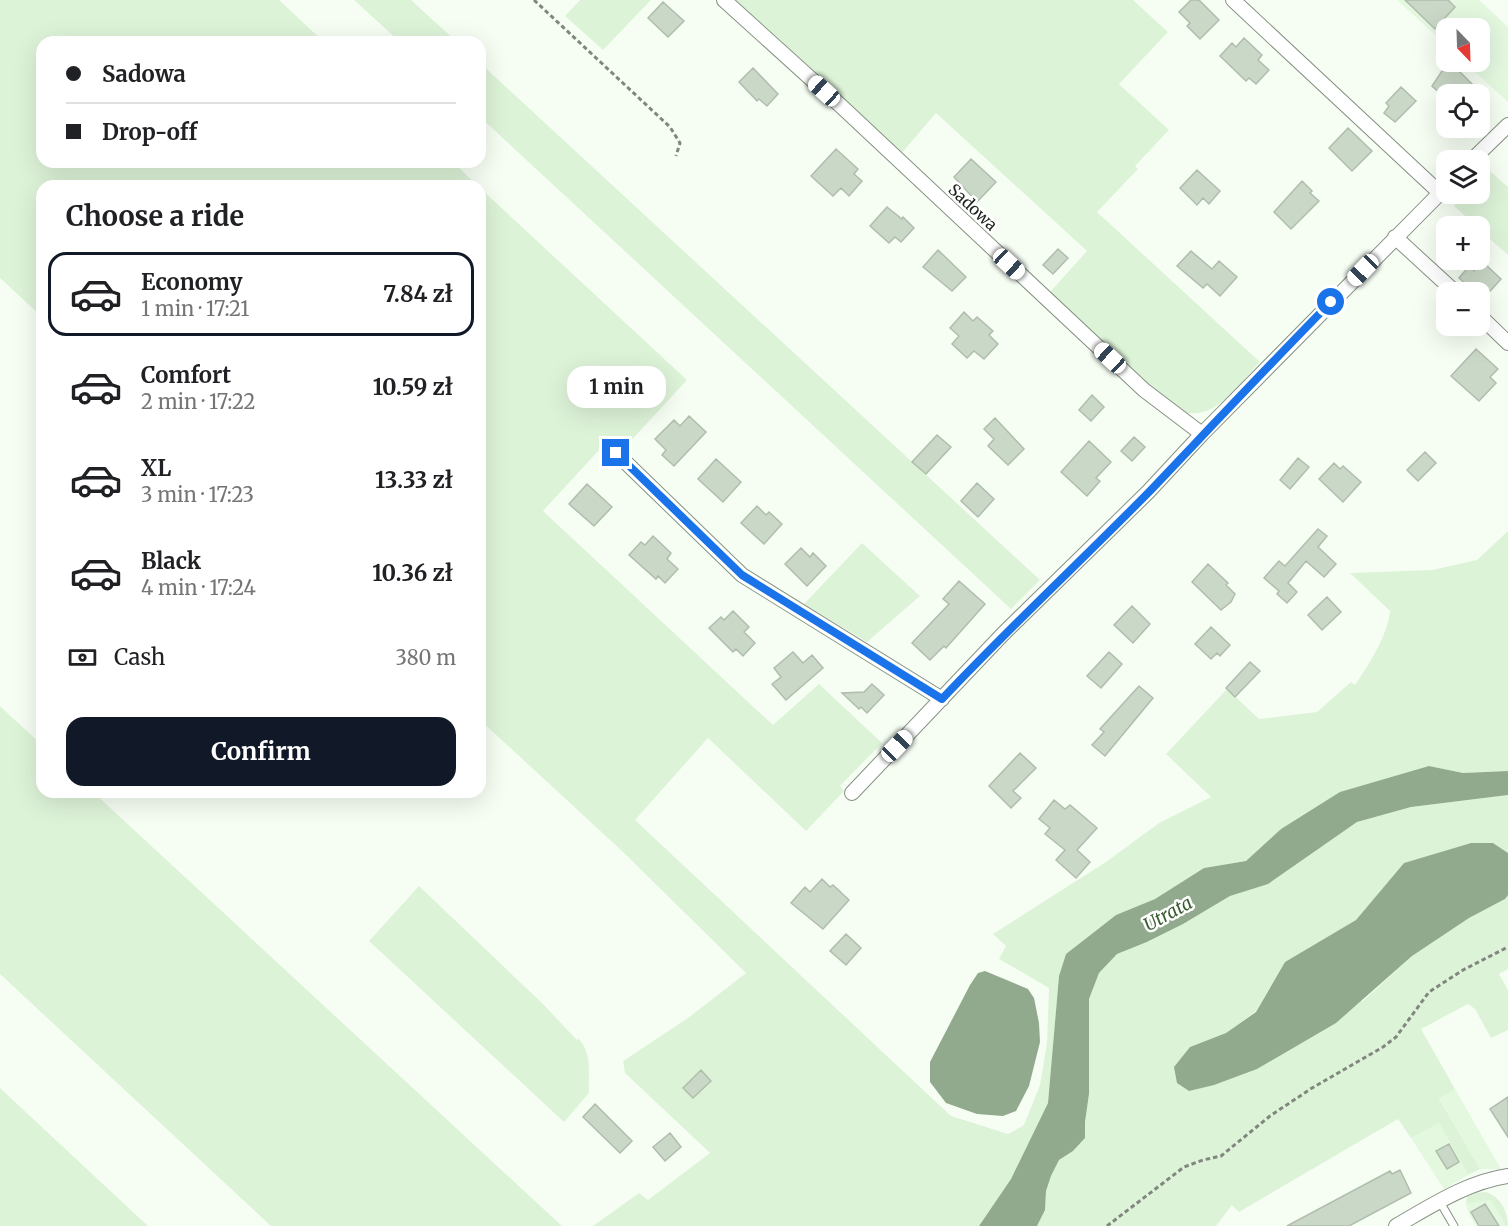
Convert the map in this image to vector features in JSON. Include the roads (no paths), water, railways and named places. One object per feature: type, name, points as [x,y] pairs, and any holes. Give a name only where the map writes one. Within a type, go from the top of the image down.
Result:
[{"type":"street","name":"Sadowa","points":[[724,0],[841,106],[1144,390],[1202,434]]},
{"type":"street","points":[[1233,0],[1436,184]]},
{"type":"street","points":[[1482,150],[1508,125]]},
{"type":"street","points":[[852,794],[1003,634],[1149,492],[1202,434],[1436,197]]},
{"type":"street","points":[[1395,237],[1444,282]]},
{"type":"street","points":[[1490,326],[1508,343]]},
{"type":"street","points":[[616,453],[742,575],[942,699]]},
{"type":"street","points":[[1396,1226],[1480,1182],[1508,1176]]},
{"type":"lane","points":[[1440,1202],[1454,1226]]},
{"type":"water","name":"Utrata","points":[[1429,766],[1463,773],[1508,771],[1508,795],[1411,807],[1357,822],[1268,884],[1230,896],[1183,924],[1117,954],[1099,973],[1089,999],[1089,1094],[1085,1138],[1073,1151],[1059,1160],[1046,1191],[1045,1210],[1037,1226],[979,1226],[1011,1179],[1048,1103],[1059,976],[1066,954],[1116,915],[1155,899],[1204,868],[1246,861],[1281,829],[1340,792]]},
{"type":"water","points":[[1471,843],[1493,843],[1508,853],[1508,895],[1505,899],[1469,918],[1412,956],[1336,1023],[1257,1069],[1214,1085],[1189,1091],[1177,1083],[1174,1067],[1190,1047],[1226,1033],[1256,1012],[1285,962],[1356,920],[1404,863]]},
{"type":"water","points":[[985,971],[1028,989],[1034,998],[1039,1023],[1040,1042],[1029,1086],[1016,1111],[1003,1116],[977,1114],[946,1103],[930,1082],[930,1062],[970,985],[978,973]]}]
